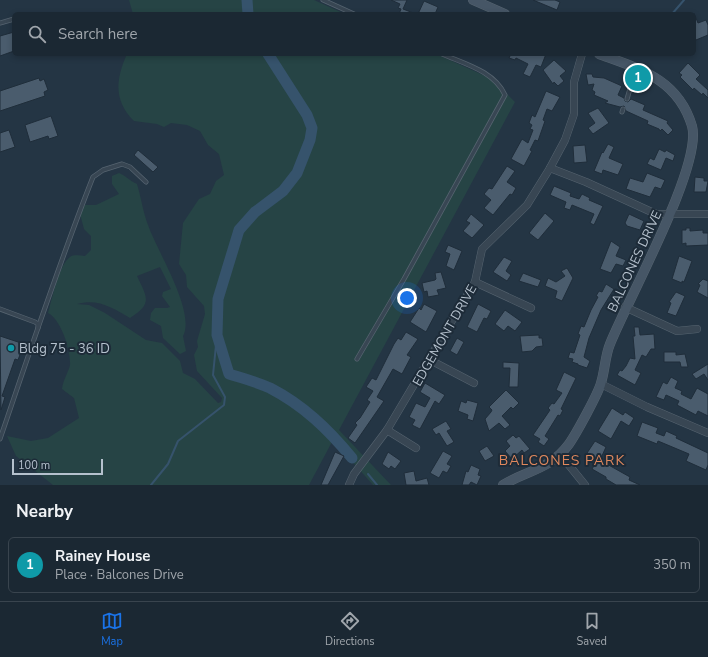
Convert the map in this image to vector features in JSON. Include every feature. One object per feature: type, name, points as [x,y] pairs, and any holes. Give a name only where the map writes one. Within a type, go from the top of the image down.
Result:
[{"type":"street","points":[[473,0],[500,12]]},
{"type":"street","name":"EDGEMONT DRIVE","points":[[349,485],[354,474],[388,430],[475,282],[482,250],[527,205],[550,168],[565,140],[574,114],[574,82],[581,56]]},
{"type":"street","name":"BALCONES DRIVE","points":[[503,485],[543,468],[560,454],[569,444],[601,384],[609,346],[625,307],[670,214],[688,168],[691,154],[693,128],[681,102],[672,90],[652,75],[636,67],[605,56]]},
{"type":"street","points":[[550,168],[586,182],[646,211],[656,214],[708,214]]},
{"type":"street","points":[[475,282],[531,308]]},
{"type":"street","points":[[625,307],[677,331],[697,329]]},
{"type":"street","points":[[430,360],[474,383]]},
{"type":"street","points":[[601,384],[647,407],[708,433]]},
{"type":"street","points":[[388,430],[416,448]]},
{"type":"street","points":[[560,454],[585,485]]},
{"type":"lane","points":[[323,0],[350,12]]},
{"type":"lane","points":[[0,23],[12,20]]},
{"type":"lane","points":[[357,359],[408,272],[505,95],[500,85],[492,76],[447,56]]},
{"type":"lane","points":[[627,99],[636,67]]},
{"type":"lane","points":[[0,439],[48,296],[93,177],[103,170],[122,164],[130,167],[146,182]]},
{"type":"lane","points":[[0,309],[35,322],[38,324],[38,329]]},
{"type":"green space","points":[[129,0],[314,0],[341,12],[132,12]]},
{"type":"green space","points":[[126,56],[440,56],[492,79],[515,102],[339,430],[391,485],[373,485],[333,440],[309,485],[53,485],[16,456],[7,436],[31,441],[48,438],[79,418],[74,398],[62,389],[70,365],[67,344],[61,328],[53,316],[48,313],[59,274],[66,261],[73,256],[85,256],[91,250],[91,236],[84,229],[80,214],[85,205],[96,205],[119,194],[112,184],[112,176],[119,173],[137,184],[148,225],[174,281],[184,312],[186,325],[183,336],[186,351],[180,354],[163,338],[161,326],[150,320],[151,313],[155,308],[170,307],[162,296],[163,292],[171,289],[160,267],[137,276],[146,300],[142,308],[130,318],[99,303],[85,302],[77,304],[89,305],[105,313],[146,340],[162,343],[180,361],[183,373],[195,379],[218,403],[221,402],[222,398],[197,371],[194,355],[198,347],[197,341],[205,314],[204,306],[187,287],[186,275],[179,264],[183,223],[199,199],[210,194],[216,181],[224,175],[219,154],[208,145],[200,131],[187,125],[171,123],[164,127],[157,124],[134,121],[122,105],[118,89],[120,72]]},
{"type":"building","points":[[391,0],[407,0],[403,9],[411,12],[400,12],[401,9],[398,8],[400,4]]},
{"type":"building","points":[[533,0],[555,0],[560,2],[557,10]]},
{"type":"building","points":[[424,1],[438,7],[436,12],[419,12]]},
{"type":"building","points":[[696,18],[698,23],[706,20],[708,25],[708,35],[696,40]]},
{"type":"building","points":[[12,33],[12,52],[0,56],[0,36]]},
{"type":"building","points":[[510,56],[545,56],[541,67],[536,65],[530,77],[523,74],[528,64],[516,58],[515,60],[509,58]]},
{"type":"building","points":[[554,60],[566,71],[560,76],[564,81],[558,86],[554,82],[553,84],[543,70]]},
{"type":"building","points":[[688,63],[700,75],[696,79],[708,90],[708,98],[694,88],[693,90],[680,77],[682,75],[679,73]]},
{"type":"building","points":[[586,74],[592,74],[593,77],[604,78],[622,86],[618,95],[624,98],[625,101],[628,102],[631,99],[645,105],[643,110],[668,121],[667,123],[673,130],[668,135],[662,129],[660,131],[659,129],[647,124],[648,121],[626,111],[624,106],[620,107],[605,103],[608,101],[594,95],[595,92],[592,90],[594,84],[588,85]]},
{"type":"building","points":[[39,78],[40,81],[44,79],[48,90],[44,92],[45,96],[0,111],[0,91]]},
{"type":"building","points":[[546,91],[560,97],[552,111],[547,109],[543,120],[545,121],[538,141],[535,140],[530,150],[532,151],[524,166],[511,159],[522,139],[528,143],[533,130],[530,129],[532,125],[529,123],[532,115],[535,117]]},
{"type":"building","points":[[598,108],[609,123],[593,134],[588,128],[595,123],[588,113]]},
{"type":"building","points":[[51,116],[58,136],[49,139],[48,136],[30,142],[25,125]]},
{"type":"building","points":[[9,130],[15,147],[0,152],[0,133]]},
{"type":"building","points":[[608,144],[614,147],[609,158],[623,164],[618,175],[603,170],[602,174],[594,171],[602,152],[603,153]]},
{"type":"building","points":[[585,145],[587,162],[574,163],[573,146]]},
{"type":"building","points":[[659,149],[665,152],[666,150],[675,155],[673,161],[666,158],[661,170],[647,164],[650,158],[654,160]]},
{"type":"building","points":[[138,150],[158,167],[153,172],[134,155]]},
{"type":"building","points":[[507,166],[515,171],[507,182],[516,188],[512,195],[510,194],[493,215],[484,208],[491,200],[484,194],[489,188],[492,189]]},
{"type":"building","points":[[647,173],[665,180],[661,189],[655,187],[650,197],[626,189],[630,178],[643,182]]},
{"type":"building","points":[[695,177],[704,178],[704,181],[708,181],[706,192],[694,192]]},
{"type":"building","points":[[554,186],[571,193],[570,196],[579,199],[582,194],[590,198],[589,200],[603,206],[594,225],[590,223],[594,214],[572,205],[570,210],[564,208],[566,202],[550,195]]},
{"type":"building","points":[[545,213],[554,221],[538,240],[529,233]]},
{"type":"building","points":[[471,214],[484,225],[472,238],[463,231],[470,223],[466,221]]},
{"type":"building","points":[[629,214],[644,221],[640,230],[627,226],[625,223]]},
{"type":"building","points":[[686,228],[690,228],[690,231],[703,230],[703,233],[708,233],[708,245],[686,246],[686,243],[682,244],[682,230],[686,230]]},
{"type":"building","points":[[611,241],[620,247],[616,256],[626,260],[623,266],[616,264],[611,273],[600,269]]},
{"type":"building","points":[[448,245],[462,251],[454,270],[446,266],[450,254],[445,252]]},
{"type":"building","points":[[679,256],[692,261],[684,282],[682,281],[682,283],[672,279]]},
{"type":"building","points":[[504,257],[512,261],[506,271],[511,275],[507,281],[493,272]]},
{"type":"building","points":[[567,268],[573,278],[562,301],[555,298],[557,291],[545,286],[548,278],[556,282],[565,276],[561,271]]},
{"type":"building","points":[[441,272],[446,288],[437,290],[439,295],[428,297],[427,291],[424,292],[422,283],[435,280],[435,273]]},
{"type":"building","points":[[523,273],[541,280],[538,287],[519,281]]},
{"type":"building","points":[[703,279],[708,281],[708,298],[697,292],[700,285],[698,284]]},
{"type":"building","points":[[606,284],[614,289],[601,310],[589,338],[584,357],[590,361],[587,368],[572,362],[573,359],[568,358],[570,352],[574,353],[580,335],[578,334],[581,326],[584,327],[598,297],[596,296],[599,291],[602,292]]},
{"type":"building","points":[[676,292],[685,296],[676,316],[667,313],[671,303],[669,302]]},
{"type":"building","points":[[424,304],[437,311],[426,332],[410,322],[419,308],[421,310]]},
{"type":"building","points":[[478,304],[491,311],[487,319],[484,318],[477,332],[467,327]]},
{"type":"building","points":[[505,310],[522,322],[515,331],[508,326],[504,331],[495,324]]},
{"type":"building","points":[[634,327],[639,327],[640,335],[654,334],[655,349],[651,349],[646,357],[642,355],[635,370],[641,373],[635,385],[617,375],[620,370],[622,371],[626,366],[630,358],[635,359],[633,336],[635,336]]},
{"type":"building","points":[[406,332],[418,339],[407,355],[411,357],[402,374],[393,369],[377,397],[384,401],[355,443],[348,438],[357,425],[355,423],[370,402],[367,400],[373,391],[366,387],[372,378],[376,380],[394,344],[398,338],[401,340]]},
{"type":"building","points":[[539,335],[539,338],[542,338],[543,346],[536,347],[532,351],[522,352],[520,336]]},
{"type":"building","points":[[0,336],[24,344],[18,360],[15,359],[2,396],[5,397],[1,410]]},
{"type":"building","points":[[457,338],[464,342],[457,355],[450,351]]},
{"type":"building","points":[[664,352],[676,352],[676,355],[685,354],[688,367],[681,367],[680,362],[664,362]]},
{"type":"building","points":[[503,362],[519,363],[518,387],[509,387],[510,368],[503,368]]},
{"type":"building","points":[[708,364],[708,380],[704,374],[696,379],[692,374]]},
{"type":"building","points":[[564,372],[576,378],[561,409],[563,410],[560,416],[558,415],[545,436],[549,439],[544,446],[538,442],[540,439],[533,435],[550,410],[548,408],[552,403],[554,404],[562,393],[556,390]]},
{"type":"building","points":[[671,377],[678,381],[675,388],[682,391],[681,394],[691,399],[697,388],[708,394],[708,416],[698,411],[696,415],[677,405],[679,401],[666,395],[664,400],[656,397],[663,382],[667,384]]},
{"type":"building","points":[[425,383],[445,395],[439,404],[435,401],[420,429],[412,425],[415,420],[409,417],[416,403],[425,407],[430,398],[420,392]]},
{"type":"building","points":[[506,390],[519,403],[513,409],[511,407],[502,416],[510,425],[505,429],[499,423],[489,431],[485,419],[492,410],[489,407]]},
{"type":"building","points":[[467,400],[478,403],[473,421],[467,419],[468,415],[458,411],[461,401],[466,403]]},
{"type":"building","points":[[612,408],[623,415],[625,412],[634,418],[629,426],[621,421],[611,439],[598,431]]},
{"type":"building","points":[[446,421],[451,429],[447,431],[454,442],[447,446],[439,433],[436,435],[432,429]]},
{"type":"building","points":[[642,422],[658,428],[656,433],[664,436],[666,431],[677,436],[676,438],[708,453],[708,465],[706,470],[686,461],[689,454],[658,441],[657,444],[637,436]]},
{"type":"building","points":[[513,435],[516,438],[519,436],[530,449],[524,453],[522,450],[512,459],[505,451],[510,446],[506,441]]},
{"type":"building","points":[[595,441],[606,447],[601,458],[607,461],[605,463],[630,477],[629,480],[640,485],[616,485],[592,469],[595,464],[588,460],[591,455],[587,453]]},
{"type":"building","points":[[487,446],[494,456],[485,461],[479,451]]},
{"type":"building","points":[[443,451],[452,456],[447,464],[451,466],[447,473],[443,471],[439,478],[430,473]]},
{"type":"building","points":[[335,452],[344,456],[328,485],[321,485]]},
{"type":"building","points":[[388,452],[401,461],[395,469],[391,466],[389,469],[382,464]]},
{"type":"building","points":[[471,465],[480,469],[478,475],[481,476],[477,485],[471,482],[469,485],[462,485],[466,471],[468,472]]},
{"type":"building","points":[[414,471],[416,481],[427,478],[429,485],[406,485],[404,473]]},
{"type":"waterway","points":[[247,0],[248,12]]},
{"type":"waterway","points":[[674,12],[684,0]]},
{"type":"waterway","points":[[269,56],[307,115],[312,128],[310,140],[297,173],[283,191],[255,212],[239,230],[218,299],[217,335],[229,374],[270,388],[293,402],[314,418],[334,437],[352,458]]},
{"type":"waterway","points":[[151,485],[168,464],[178,441],[224,405],[225,397],[213,375],[217,335]]},
{"type":"waterway","points":[[368,474],[377,485]]},
{"type":"place","name":"Rainey House","points":[[638,78]]},
{"type":"place","name":"Bldg 75 - 36 ID","points":[[11,348]]},
{"type":"district","name":"BALCONES PARK","points":[[562,460]]}]
